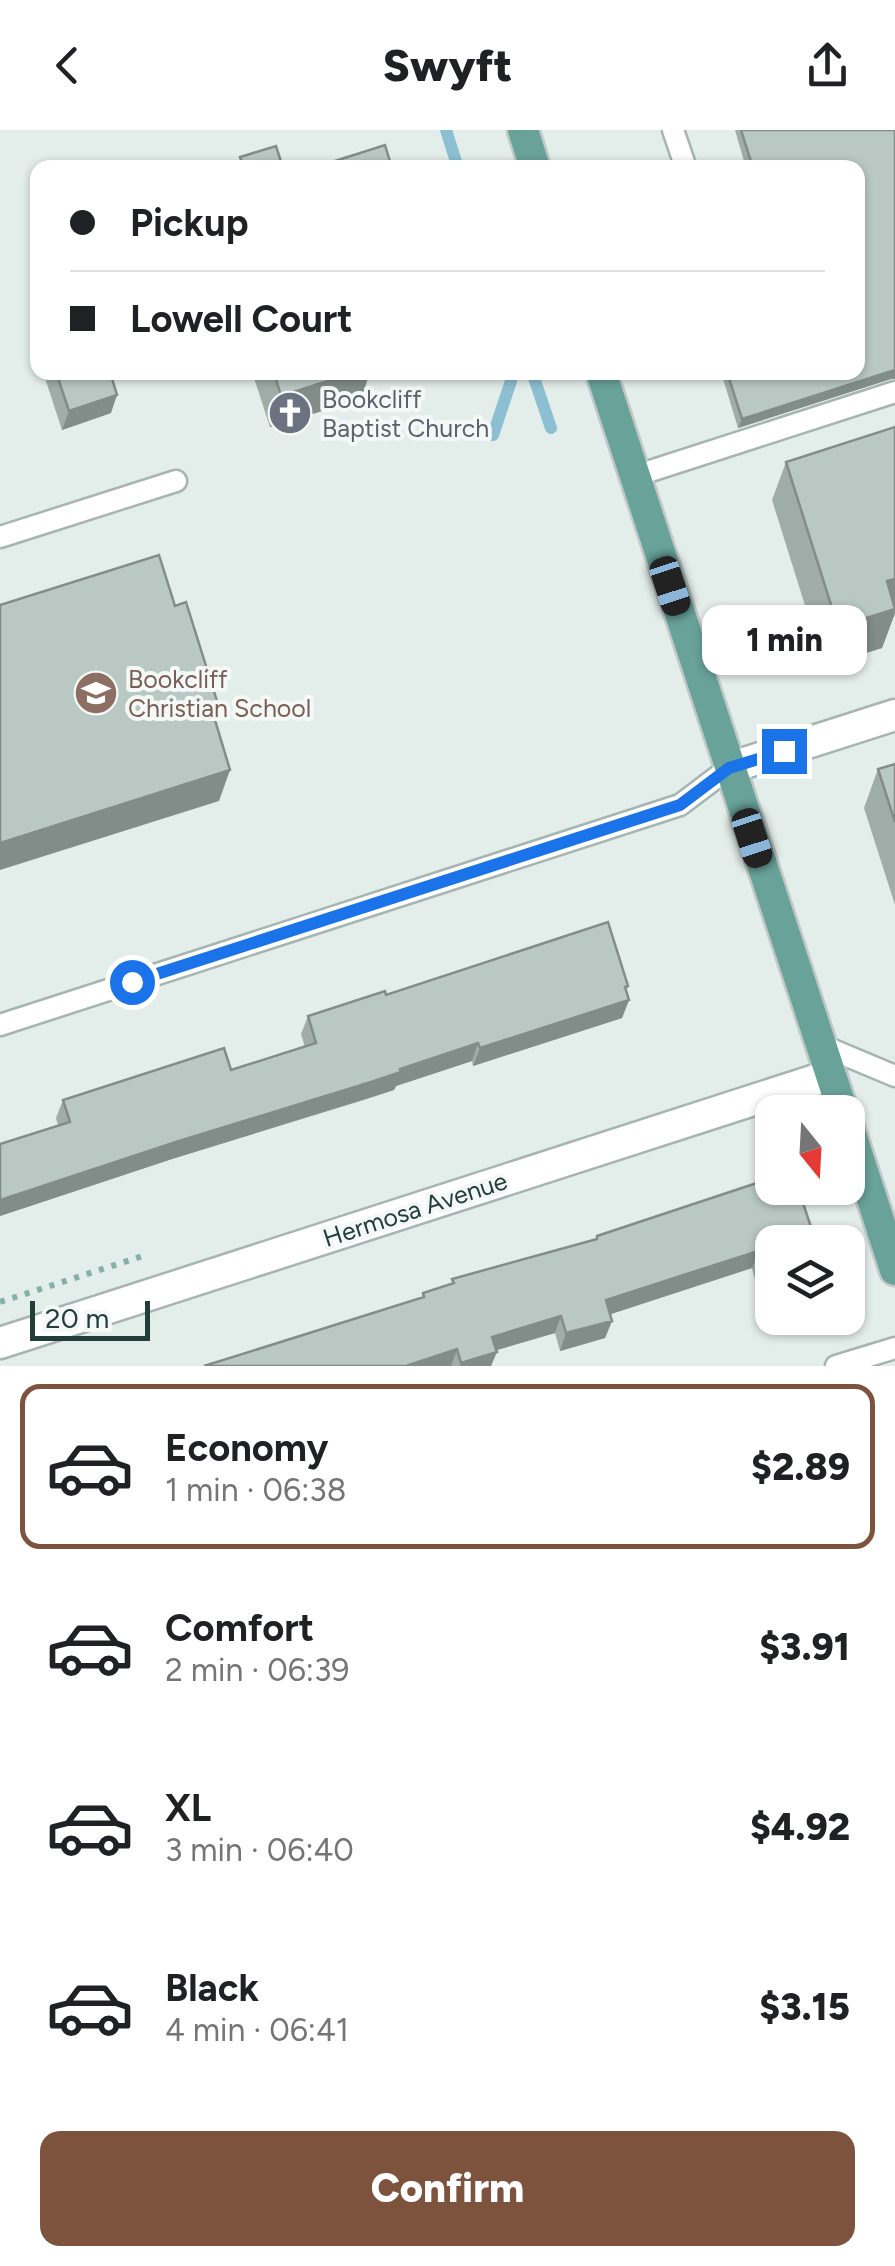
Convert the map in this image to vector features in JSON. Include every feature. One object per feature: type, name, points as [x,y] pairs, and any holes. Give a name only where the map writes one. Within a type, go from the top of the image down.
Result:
[{"type":"main road","points":[[523,130],[532,160]]},
{"type":"main road","points":[[605,380],[837,1095]]},
{"type":"main road","points":[[865,1177],[895,1270]]},
{"type":"street","points":[[729,768],[895,715]]},
{"type":"street","name":"Hermosa Avenue","points":[[0,1344],[831,1075]]},
{"type":"lane","points":[[673,130],[683,160]]},
{"type":"lane","points":[[635,476],[895,392]]},
{"type":"lane","points":[[0,536],[176,481]]},
{"type":"lane","points":[[0,1025],[680,805],[729,768]]},
{"type":"lane","points":[[0,1010],[32,1015]]},
{"type":"lane","points":[[821,1045],[895,1076]]},
{"type":"lane","points":[[836,1366],[895,1348]]},
{"type":"building","points":[[741,130],[895,130],[895,370],[865,380],[865,160],[750,160]]},
{"type":"building","points":[[385,145],[390,160],[338,160]]},
{"type":"building","points":[[276,146],[280,160],[241,160],[240,157]]},
{"type":"building","points":[[59,380],[112,380],[117,395],[69,411]]},
{"type":"building","points":[[276,380],[331,380],[281,396]]},
{"type":"building","points":[[730,380],[864,380],[742,419]]},
{"type":"building","points":[[895,427],[895,579],[887,581],[895,609],[838,627],[786,462]]},
{"type":"building","name":"Bookcliff Christian School","points":[[159,555],[175,606],[186,602],[222,717],[215,720],[230,770],[0,843],[0,605]]},
{"type":"building","points":[[895,764],[895,822],[878,769]]},
{"type":"building","points":[[608,922],[629,1000],[480,1048],[478,1043],[371,1082],[0,1200],[0,1144],[70,1122],[63,1100],[224,1048],[231,1070],[316,1043],[308,1016],[385,991],[386,995]]},
{"type":"building","points":[[755,1184],[755,1205],[804,1205],[810,1225],[755,1225],[755,1252],[606,1300],[612,1321],[566,1333],[561,1316],[492,1337],[497,1352],[461,1363],[457,1349],[406,1366],[204,1366],[424,1297],[423,1293],[454,1283],[452,1279]]},
{"type":"waterway","points":[[446,130],[455,160]]},
{"type":"waterway","points":[[493,435],[511,380]]},
{"type":"waterway","points":[[535,380],[551,428]]},
{"type":"place","name":"Bookcliff Baptist Church","points":[[290,413]]},
{"type":"place","name":"Bookcliff Christian School","points":[[96,693]]},
{"type":"route","points":[[132,982],[680,805],[729,768],[784,751]]}]
